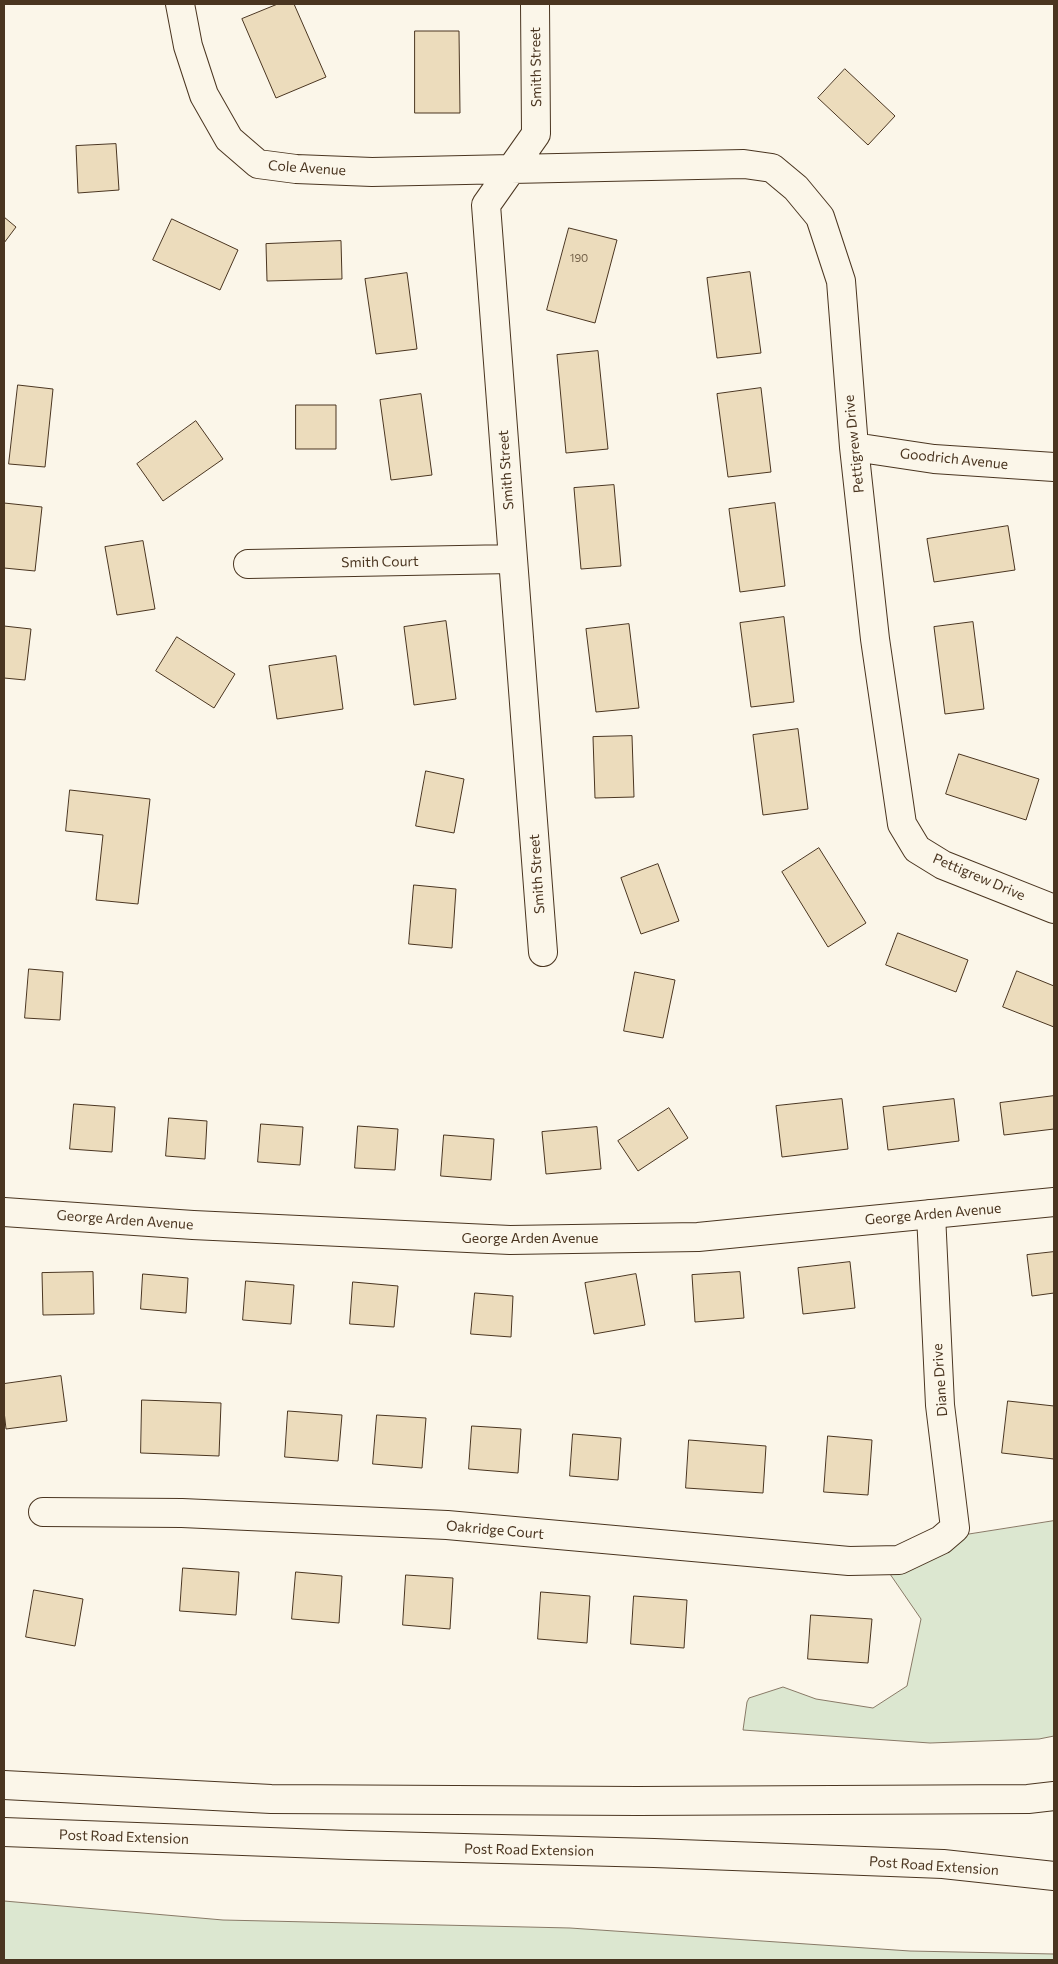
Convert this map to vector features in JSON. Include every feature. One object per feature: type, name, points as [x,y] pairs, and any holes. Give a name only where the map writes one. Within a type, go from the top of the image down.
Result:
[{"type":"street","name":"Cole Avenue","points":[[180,4],[188,46],[204,95],[229,139],[258,164],[296,169],[372,172],[510,170]]},
{"type":"street","name":"Smith Street","points":[[535,4],[536,134],[486,205],[543,952]]},
{"type":"street","name":"Pettigrew Drive","points":[[510,170],[744,164],[772,168],[796,188],[820,217],[841,280],[854,447],[875,639],[902,824],[917,848],[943,865],[1054,909]]},
{"type":"street","name":"Goodrich Avenue","points":[[854,447],[934,459],[1054,466]]},
{"type":"street","name":"Smith Court","points":[[248,564],[512,559]]},
{"type":"street","name":"George Arden Avenue","points":[[4,1212],[193,1225],[510,1240],[698,1238],[1054,1202]]},
{"type":"street","name":"Diane Drive","points":[[931,1214],[940,1405],[955,1528],[941,1540]]},
{"type":"street","name":"Oakridge Court","points":[[43,1512],[182,1513],[447,1526],[848,1561],[899,1560],[941,1540]]},
{"type":"street","points":[[4,1785],[280,1799],[648,1801],[1028,1799],[1054,1796]]},
{"type":"street","name":"Post Road Extension","points":[[4,1832],[924,1863],[1054,1876]]},
{"type":"green space","points":[[1054,1521],[1054,1736],[1039,1739],[930,1743],[743,1730],[749,1698],[783,1687],[816,1699],[873,1708],[907,1686],[921,1619],[881,1561],[944,1538]]},
{"type":"green space","points":[[4,1901],[223,1920],[570,1928],[910,1951],[1054,1954],[1054,1960],[4,1960]]},
{"type":"building","points":[[278,4],[294,4],[326,77],[276,98],[242,19]]},
{"type":"building","points":[[415,31],[459,31],[460,113],[415,113]]},
{"type":"building","points":[[845,69],[895,116],[868,145],[818,98]]},
{"type":"building","points":[[116,144],[119,190],[78,193],[76,146]]},
{"type":"building","points":[[4,217],[16,227],[4,243]]},
{"type":"building","points":[[172,219],[238,250],[220,290],[153,260]]},
{"type":"building","points":[[569,228],[617,240],[595,323],[547,310]]},
{"type":"building","points":[[341,241],[342,279],[267,281],[266,244]]},
{"type":"building","points":[[750,272],[761,353],[717,358],[707,278]]},
{"type":"building","points":[[407,273],[417,349],[376,354],[365,279]]},
{"type":"building","points":[[598,351],[608,449],[566,453],[557,355]]},
{"type":"building","points":[[18,385],[53,389],[45,467],[9,464]]},
{"type":"building","points":[[761,388],[771,472],[728,477],[717,394]]},
{"type":"building","points":[[421,394],[432,475],[391,480],[380,400]]},
{"type":"building","points":[[296,405],[336,405],[336,449],[296,449]]},
{"type":"building","points":[[196,421],[223,459],[163,501],[137,464]]},
{"type":"building","points":[[614,485],[621,566],[581,569],[574,488]]},
{"type":"building","points":[[4,503],[42,507],[35,571],[4,568]]},
{"type":"building","points":[[775,503],[785,586],[740,592],[729,509]]},
{"type":"building","points":[[1008,526],[1015,570],[934,582],[927,539]]},
{"type":"building","points":[[143,541],[155,609],[117,615],[105,547]]},
{"type":"building","points":[[784,617],[794,702],[751,707],[740,623]]},
{"type":"building","points":[[446,621],[456,699],[414,705],[404,627]]},
{"type":"building","points":[[973,622],[984,709],[945,714],[934,627]]},
{"type":"building","points":[[629,624],[639,708],[596,712],[586,629]]},
{"type":"building","points":[[4,626],[31,629],[25,680],[4,678]]},
{"type":"building","points":[[177,637],[235,674],[214,708],[156,671]]},
{"type":"building","points":[[336,656],[343,709],[277,719],[269,666]]},
{"type":"building","points":[[798,729],[808,809],[763,815],[753,735]]},
{"type":"building","points":[[632,736],[634,797],[595,798],[593,737]]},
{"type":"building","points":[[959,754],[1039,779],[1026,820],[946,794]]},
{"type":"building","points":[[426,771],[464,779],[454,833],[416,826]]},
{"type":"building","points":[[70,790],[150,799],[138,904],[96,900],[103,835],[66,831]]},
{"type":"building","points":[[819,848],[866,923],[828,947],[782,872]]},
{"type":"building","points":[[658,864],[679,921],[641,934],[621,878]]},
{"type":"building","points":[[414,885],[456,889],[452,948],[409,944]]},
{"type":"building","points":[[898,933],[968,960],[956,992],[886,965]]},
{"type":"building","points":[[29,969],[63,972],[60,1020],[25,1018]]},
{"type":"building","points":[[1017,971],[1054,986],[1054,1027],[1003,1007]]},
{"type":"building","points":[[635,972],[675,980],[663,1038],[624,1031]]},
{"type":"building","points":[[1054,1096],[1054,1129],[1004,1135],[1000,1103]]},
{"type":"building","points":[[842,1099],[848,1149],[782,1157],[776,1106]]},
{"type":"building","points":[[954,1099],[959,1141],[888,1150],[883,1107]]},
{"type":"building","points":[[74,1104],[115,1107],[112,1152],[70,1149]]},
{"type":"building","points":[[669,1108],[688,1138],[638,1171],[618,1141]]},
{"type":"building","points":[[169,1118],[207,1121],[205,1159],[166,1156]]},
{"type":"building","points":[[261,1124],[303,1127],[300,1165],[258,1162]]},
{"type":"building","points":[[358,1126],[398,1129],[395,1170],[355,1168]]},
{"type":"building","points":[[597,1127],[601,1169],[546,1174],[542,1132]]},
{"type":"building","points":[[444,1135],[494,1139],[491,1180],[441,1176]]},
{"type":"building","points":[[1054,1252],[1054,1293],[1032,1296],[1027,1255]]},
{"type":"building","points":[[850,1262],[855,1308],[803,1314],[798,1268]]},
{"type":"building","points":[[93,1272],[94,1314],[43,1315],[42,1273]]},
{"type":"building","points":[[740,1272],[744,1318],[695,1322],[692,1275]]},
{"type":"building","points":[[143,1274],[188,1278],[186,1313],[141,1309]]},
{"type":"building","points":[[636,1274],[645,1325],[594,1334],[585,1283]]},
{"type":"building","points":[[246,1281],[294,1285],[291,1324],[243,1320]]},
{"type":"building","points":[[353,1282],[398,1286],[394,1327],[350,1324]]},
{"type":"building","points":[[475,1293],[513,1296],[511,1337],[471,1334]]},
{"type":"building","points":[[61,1376],[67,1421],[6,1429],[4,1384]]},
{"type":"building","points":[[142,1400],[221,1403],[219,1456],[141,1453]]},
{"type":"building","points":[[1008,1401],[1054,1406],[1054,1459],[1002,1453]]},
{"type":"building","points":[[288,1411],[342,1415],[338,1461],[285,1457]]},
{"type":"building","points":[[377,1415],[426,1418],[422,1468],[373,1464]]},
{"type":"building","points":[[472,1426],[521,1429],[518,1473],[469,1469]]},
{"type":"building","points":[[573,1434],[621,1438],[618,1480],[570,1476]]},
{"type":"building","points":[[828,1436],[872,1440],[868,1495],[824,1492]]},
{"type":"building","points":[[689,1440],[766,1446],[763,1493],[686,1488]]},
{"type":"building","points":[[183,1568],[239,1572],[236,1615],[180,1611]]},
{"type":"building","points":[[296,1572],[342,1576],[339,1623],[292,1619]]},
{"type":"building","points":[[406,1575],[453,1578],[450,1629],[403,1625]]},
{"type":"building","points":[[34,1590],[83,1599],[75,1646],[26,1637]]},
{"type":"building","points":[[541,1592],[590,1596],[587,1643],[538,1639]]},
{"type":"building","points":[[634,1596],[687,1600],[684,1648],[631,1644]]},
{"type":"building","points":[[811,1615],[872,1619],[868,1663],[808,1659]]}]
